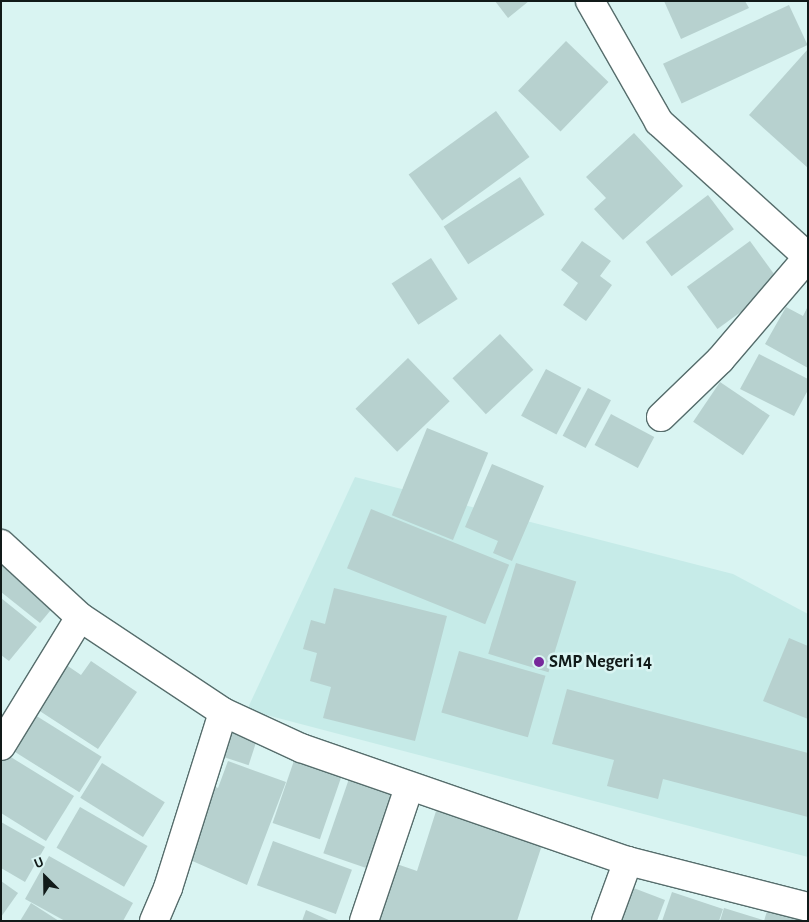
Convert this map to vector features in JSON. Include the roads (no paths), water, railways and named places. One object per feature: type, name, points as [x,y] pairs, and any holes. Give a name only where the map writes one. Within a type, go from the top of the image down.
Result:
[{"type":"street","points":[[590,1],[659,122],[808,257],[720,360],[661,417]]},
{"type":"street","points":[[1,544],[80,617],[223,712],[301,748],[409,788],[628,861],[808,907]]},
{"type":"street","points":[[1,746],[80,617]]},
{"type":"street","points":[[154,921],[168,888],[223,712]]},
{"type":"street","points":[[364,921],[409,788]]},
{"type":"street","points":[[606,921],[628,861]]},
{"type":"place","name":"SMP Negeri 14","points":[[539,662]]}]
